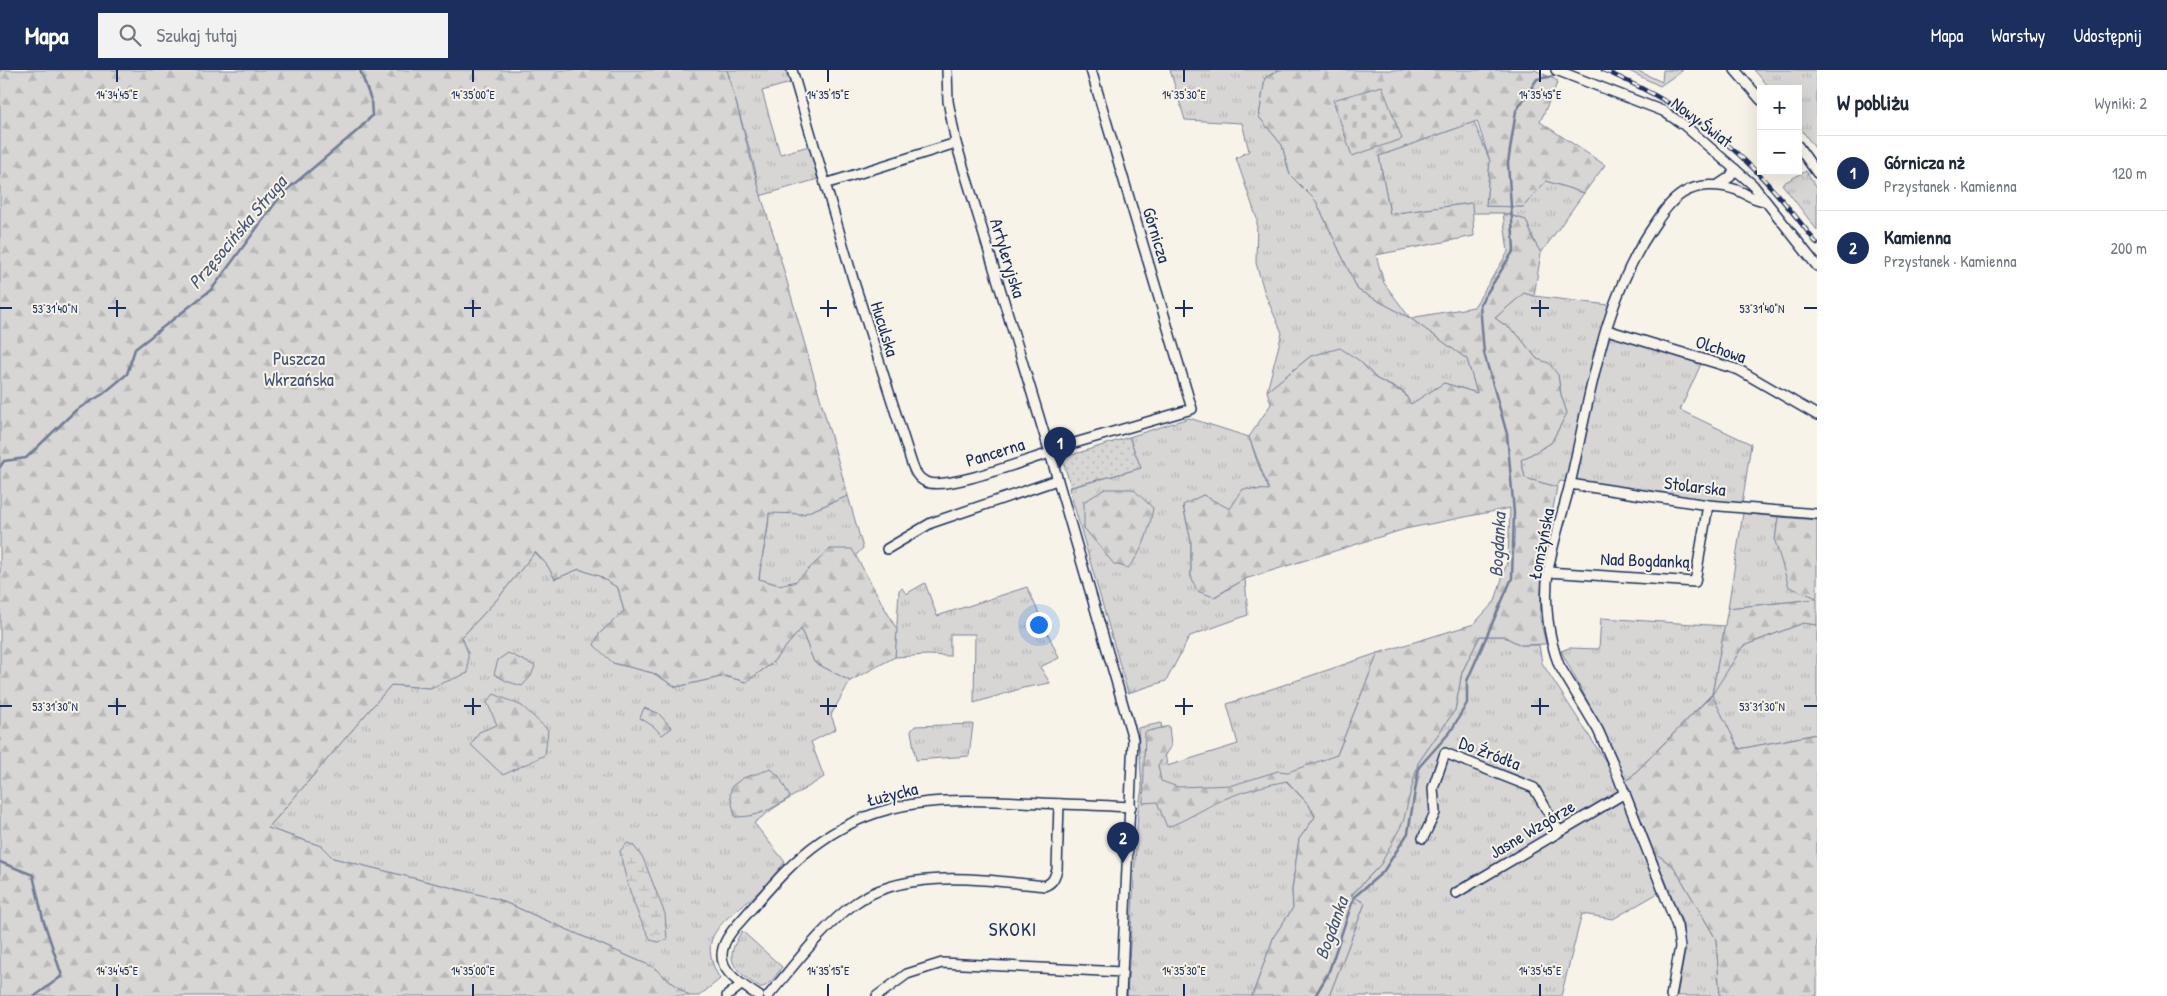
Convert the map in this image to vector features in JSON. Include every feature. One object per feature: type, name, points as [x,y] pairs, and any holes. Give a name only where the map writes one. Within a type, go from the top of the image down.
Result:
[{"type":"street","name":"Huculska","points":[[792,70],[882,375],[916,475],[921,480]]},
{"type":"street","name":"Artyleryjska","points":[[948,70],[948,101],[956,143],[1050,453],[1132,736],[1134,749],[1121,996]]},
{"type":"street","name":"Górnicza","points":[[1091,70],[1192,409]]},
{"type":"street","name":"Nowy Świat","points":[[1556,70],[1663,111],[1684,125],[1753,185],[1817,266]]},
{"type":"street","points":[[1735,70],[1757,95]]},
{"type":"street","points":[[825,184],[956,143]]},
{"type":"street","points":[[1802,152],[1817,173]]},
{"type":"street","points":[[1718,185],[1730,177],[1735,169]]},
{"type":"street","name":"Łomżyńska","points":[[1671,996],[1680,947],[1677,926],[1598,730],[1559,665],[1548,615],[1548,572],[1570,484],[1594,370],[1607,330],[1643,241],[1662,213],[1682,193],[1695,188],[1718,185],[1765,201]]},
{"type":"street","name":"Olchowa","points":[[1607,330],[1739,370],[1817,415]]},
{"type":"street","name":"Pancerna","points":[[921,480],[931,484],[950,482],[1192,409]]},
{"type":"street","points":[[887,549],[931,523],[1057,480]]},
{"type":"street","name":"Stolarska","points":[[1570,484],[1708,505],[1817,514]]},
{"type":"street","name":"Nad Bogdanką","points":[[1548,572],[1696,582],[1708,505]]},
{"type":"street","name":"Do Źródła","points":[[1423,838],[1436,813],[1433,788],[1445,752],[1534,788],[1559,831]]},
{"type":"street","name":"Jasne Wzgórze","points":[[1456,893],[1625,793]]},
{"type":"street","name":"Łużycka","points":[[741,985],[728,973],[721,954],[723,945],[732,931],[788,869],[820,841],[858,820],[887,809],[919,802],[976,800],[1131,807]]},
{"type":"street","points":[[768,996],[842,913],[868,895],[882,889],[901,884],[946,880],[1044,886],[1049,884],[1054,880],[1057,870],[1059,804]]},
{"type":"street","points":[[877,996],[904,975],[942,963],[1122,972]]},
{"type":"street","points":[[727,996],[741,985],[759,996]]},
{"type":"green space","name":"Puszcza Wkrzańska","points":[[0,70],[727,70],[848,496],[803,514],[769,513],[759,579],[779,585],[794,583],[830,549],[852,549],[897,630],[895,657],[850,681],[814,662],[801,629],[771,664],[746,682],[725,676],[676,687],[653,673],[613,663],[594,645],[599,634],[624,611],[618,588],[599,576],[579,569],[555,579],[547,565],[535,552],[499,597],[462,637],[468,653],[468,673],[430,688],[391,685],[268,828],[321,846],[333,858],[497,899],[653,967],[689,996],[0,996]]},
{"type":"green space","points":[[727,70],[787,70],[790,83],[762,91],[780,154],[809,146],[818,179],[760,196],[755,169]]},
{"type":"green space","points":[[1170,70],[1279,70],[1265,78],[1259,117],[1282,145],[1290,175],[1316,201],[1358,290],[1410,318],[1467,359],[1477,393],[1444,383],[1411,405],[1404,392],[1377,379],[1360,361],[1311,356],[1267,391],[1282,333],[1265,294],[1256,263],[1257,219],[1236,158],[1249,151],[1242,123],[1185,120]]},
{"type":"green space","points":[[1279,70],[1535,70],[1558,81],[1540,122],[1605,165],[1584,193],[1546,181],[1523,207],[1486,206],[1490,161],[1477,121],[1379,156],[1390,214],[1472,203],[1474,236],[1376,255],[1384,283],[1410,318],[1358,290],[1316,201],[1290,175],[1282,145],[1259,117],[1265,78]]},
{"type":"green space","points":[[1627,70],[1636,70],[1662,82],[1663,70],[1683,70],[1660,86]]},
{"type":"green space","points":[[1754,70],[1817,70],[1817,151],[1802,130],[1802,85],[1767,85]]},
{"type":"green space","points":[[1382,86],[1402,139],[1352,156],[1333,100]]},
{"type":"green space","points":[[1474,122],[1490,161],[1486,206],[1523,207],[1546,181],[1584,193],[1541,253],[1526,220],[1503,213],[1472,213],[1471,203],[1390,214],[1379,156]]},
{"type":"green space","points":[[1806,171],[1817,188],[1817,230],[1782,184],[1802,175]]},
{"type":"green space","points":[[1503,213],[1526,220],[1541,253],[1534,296],[1524,293],[1495,318],[1517,334],[1537,359],[1549,363],[1558,375],[1561,395],[1567,413],[1551,443],[1521,460],[1525,478],[1557,487],[1542,569],[1540,618],[1546,644],[1521,645],[1503,636],[1480,636],[1462,672],[1455,710],[1418,763],[1403,822],[1381,864],[1351,895],[1365,903],[1329,996],[1252,996],[1274,936],[1293,908],[1292,890],[1299,839],[1315,817],[1309,805],[1287,781],[1259,787],[1233,796],[1167,827],[1157,802],[1143,803],[1145,732],[1169,726],[1171,746],[1158,765],[1161,781],[1178,787],[1233,785],[1278,771],[1288,772],[1337,755],[1378,653],[1474,624],[1495,601],[1508,559],[1510,508],[1405,529],[1245,579],[1214,597],[1197,591],[1191,577],[1191,541],[1183,505],[1203,495],[1230,509],[1243,489],[1269,490],[1249,437],[1271,404],[1267,391],[1311,356],[1340,348],[1360,361],[1375,378],[1404,393],[1411,404],[1444,383],[1477,393],[1467,359],[1410,318],[1474,307],[1508,252]]},
{"type":"green space","points":[[1524,293],[1534,296],[1609,305],[1600,332],[1701,364],[1680,410],[1751,444],[1742,505],[1560,481],[1557,487],[1525,478],[1521,460],[1551,443],[1567,413],[1561,395],[1558,375],[1537,359],[1517,334],[1495,318]]},
{"type":"green space","points":[[1189,418],[1249,437],[1270,491],[1230,510],[1203,495],[1183,506],[1191,541],[1191,577],[1215,597],[1245,579],[1248,615],[1190,636],[1166,681],[1128,693],[1069,488],[1141,468],[1129,437]]},
{"type":"green space","points":[[1129,437],[1141,468],[1071,487],[1062,458]]},
{"type":"green space","points":[[1105,489],[1133,489],[1153,508],[1145,540],[1128,568],[1114,564],[1084,528],[1084,502]]},
{"type":"green space","points":[[848,496],[863,548],[841,571],[779,585],[759,579],[768,529],[769,512],[803,514]]},
{"type":"green space","points":[[1743,513],[1778,517],[1775,541],[1817,599],[1728,608]]},
{"type":"green space","points":[[1778,517],[1817,520],[1817,598],[1789,587],[1775,541]]},
{"type":"green space","points":[[535,552],[547,565],[555,579],[579,569],[599,576],[618,588],[624,611],[599,634],[613,663],[653,673],[676,687],[725,676],[746,682],[771,664],[801,629],[814,662],[850,681],[831,715],[836,729],[811,742],[824,777],[774,808],[754,823],[785,862],[757,893],[723,923],[714,935],[710,951],[720,979],[699,996],[689,996],[653,967],[497,899],[333,858],[321,846],[268,828],[391,685],[430,688],[468,653],[462,637],[499,597]]},
{"type":"green space","points":[[925,583],[937,616],[1027,587],[1059,658],[1040,667],[1050,683],[1023,688],[974,703],[975,634],[950,634],[950,656],[895,657],[899,590],[902,588],[906,594]]},
{"type":"green space","points":[[1817,599],[1817,625],[1803,623],[1743,646],[1712,695],[1728,608]]},
{"type":"green space","points":[[1601,618],[1725,626],[1712,694],[1743,646],[1803,623],[1817,625],[1817,734],[1739,749],[1711,695],[1626,782],[1609,742],[1561,651],[1569,648],[1599,649]]},
{"type":"green space","points":[[1480,636],[1503,636],[1521,645],[1539,645],[1542,663],[1608,765],[1660,892],[1613,919],[1582,914],[1561,996],[1329,996],[1365,903],[1351,896],[1381,864],[1411,789],[1418,763],[1455,710],[1462,672]]},
{"type":"green space","points":[[508,653],[535,666],[531,676],[522,686],[506,681],[494,674],[498,660]]},
{"type":"green space","points":[[1378,653],[1337,755],[1286,781],[1309,805],[1315,817],[1299,839],[1292,890],[1293,908],[1274,936],[1252,996],[1127,996],[1138,812],[1142,788],[1138,728],[1161,723],[1167,766],[1238,744],[1227,704]]},
{"type":"green space","points":[[494,694],[522,706],[548,730],[545,755],[503,775],[471,745],[479,732],[497,725],[487,702]]},
{"type":"green space","points":[[1712,695],[1739,749],[1817,734],[1817,996],[1720,996],[1716,939],[1674,867],[1654,852],[1626,782]]},
{"type":"green space","points":[[644,708],[658,713],[672,728],[662,735],[653,726],[640,718]]},
{"type":"green space","points":[[973,724],[969,756],[916,760],[911,731],[915,726]]},
{"type":"green space","points":[[771,769],[779,776],[790,797],[764,812],[751,816],[735,817],[730,794],[732,786],[743,778]]},
{"type":"green space","points":[[627,843],[633,845],[643,858],[665,914],[667,940],[658,942],[651,940],[645,930],[628,886],[620,851]]},
{"type":"green space","points":[[1654,852],[1674,867],[1716,939],[1720,996],[1677,996],[1685,951],[1683,924]]},
{"type":"green space","points":[[742,931],[782,967],[766,986],[757,986],[742,974],[733,963],[732,952]]},
{"type":"waterway","name":"Przęsocińska Struga","points":[[0,467],[4,461],[26,458],[76,410],[103,394],[127,374],[135,349],[212,289],[282,194],[357,131],[372,116],[371,100],[360,70]]},
{"type":"waterway","name":"Bogdanka","points":[[1315,996],[1328,974],[1354,897],[1383,872],[1408,833],[1419,767],[1451,731],[1467,703],[1467,681],[1512,578],[1514,513],[1507,434],[1484,353],[1480,304],[1514,250],[1508,163],[1516,111],[1537,79],[1554,76]]},
{"type":"waterway","name":"Przęsocińska Struga","points":[[0,862],[33,875],[43,919],[62,976],[35,996]]},
{"type":"railway","points":[[1603,70],[1669,103],[1723,141],[1747,162],[1770,187],[1817,244]]},
{"type":"place","name":"Górnicza nż","points":[[1060,468]]},
{"type":"place","name":"Kamienna","points":[[1123,863]]},
{"type":"district","name":"SKOKI","points":[[1013,929]]}]
